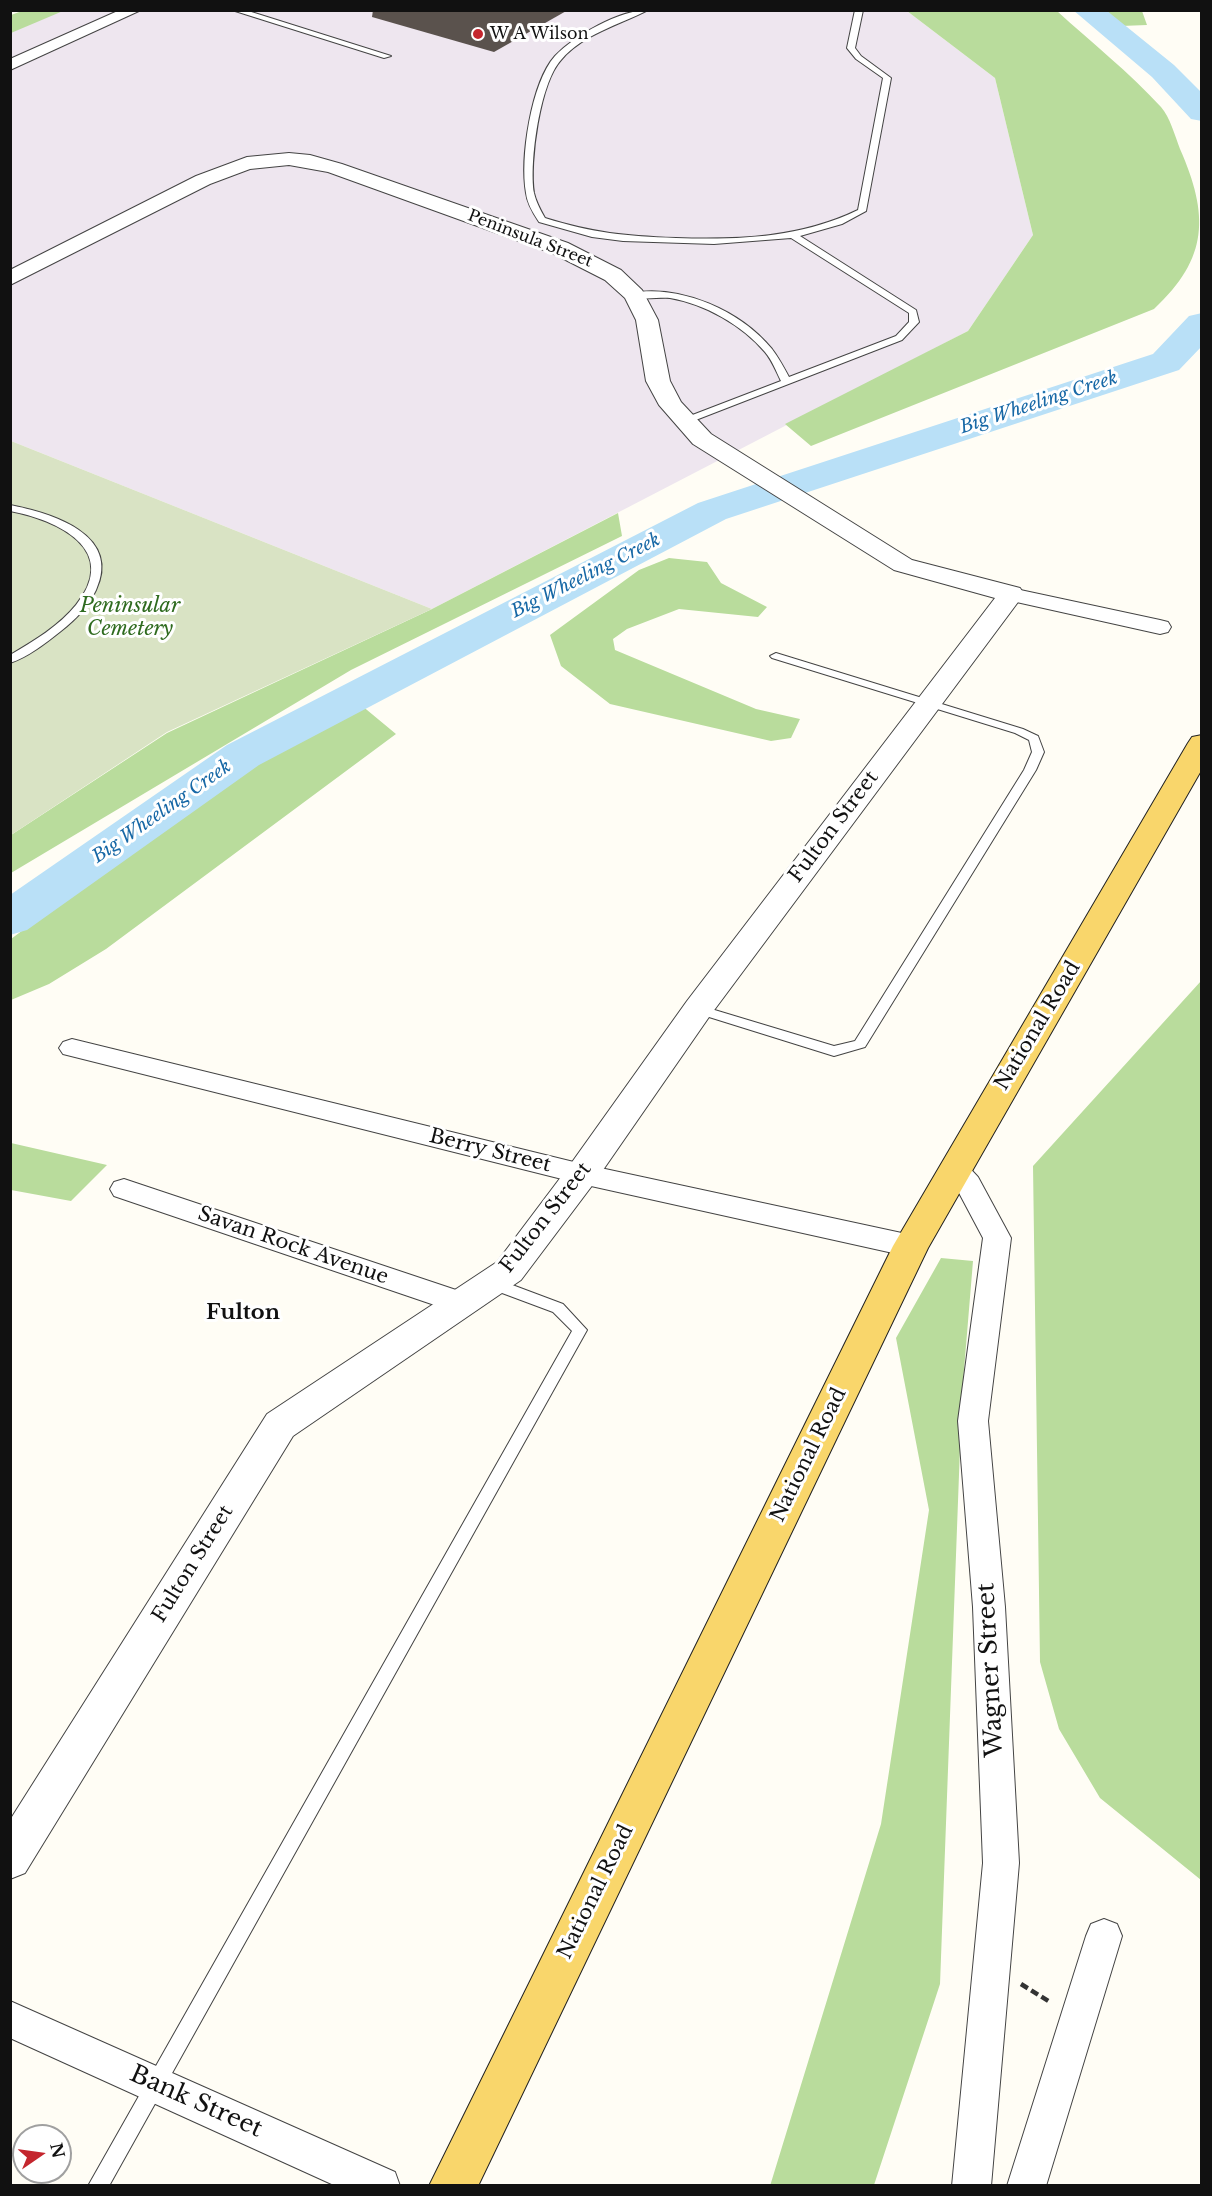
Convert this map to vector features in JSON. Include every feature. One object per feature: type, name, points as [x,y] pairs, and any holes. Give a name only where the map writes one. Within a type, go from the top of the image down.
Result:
[{"type":"main road","name":"National Road","points":[[453,2186],[911,1246],[1202,743]]},
{"type":"street","points":[[10,65],[134,10]]},
{"type":"street","name":"Peninsula Street","points":[[10,279],[203,180],[247,163],[265,160],[310,161],[571,240],[634,295],[647,320],[650,351],[658,381],[671,405],[702,439],[903,566],[1011,594]]},
{"type":"street","points":[[1011,594],[1160,627]]},
{"type":"street","name":"Fulton Street","points":[[10,1859],[280,1425],[509,1271],[582,1174],[698,1009],[927,702],[1011,594]]},
{"type":"street","name":"Berry Street","points":[[72,1048],[582,1174],[911,1246]]},
{"type":"street","name":"Wagner Street","points":[[954,1169],[968,1184],[997,1238],[973,1421],[989,1606],[1001,1863],[972,2186]]},
{"type":"street","name":"Savan Rock Avenue","points":[[124,1189],[461,1303]]},
{"type":"street","points":[[1026,2186],[1104,1936]]},
{"type":"street","name":"Bank Street","points":[[10,2019],[381,2186]]},
{"type":"lane","points":[[235,10],[387,56]]},
{"type":"lane","points":[[645,10],[612,23],[556,59],[548,75],[532,123],[530,193],[535,209],[542,219],[571,240],[626,239],[720,243],[792,235],[842,223],[862,211],[887,78],[881,71],[855,55],[851,48],[859,10]]},
{"type":"lane","points":[[686,421],[899,338],[914,322],[915,315],[792,235]]},
{"type":"lane","points":[[634,295],[665,294],[693,302],[722,315],[745,329],[770,351],[787,383]]},
{"type":"lane","points":[[10,508],[57,520],[81,534],[95,555],[97,578],[85,601],[56,630],[10,660]]},
{"type":"lane","points":[[698,1009],[834,1052],[860,1044],[1030,770],[1038,752],[1034,738],[1019,731],[776,656]]},
{"type":"lane","points":[[98,2186],[580,1330],[558,1308],[491,1283]]},
{"type":"path","points":[[991,1964],[1078,2020]]},
{"type":"shaded area","points":[[63,10],[907,11],[995,78],[1033,235],[968,331],[432,609],[11,441],[10,33]]},
{"type":"green space","points":[[22,11],[63,11],[11,33],[11,15]]},
{"type":"green space","points":[[907,11],[1057,11],[1149,94],[1164,111],[1196,195],[1199,215],[1198,235],[1194,253],[1185,272],[1154,309],[811,446],[785,424],[968,331],[1033,235],[995,78]]},
{"type":"green space","points":[[1102,11],[1142,11],[1147,25],[1121,26]]},
{"type":"green space","name":"Peninsular Cemetery","points":[[11,441],[432,609],[167,732],[11,835]]},
{"type":"green space","points":[[618,513],[622,536],[351,670],[11,873],[11,835],[167,733],[432,609]]},
{"type":"green space","points":[[669,558],[707,562],[721,583],[767,607],[758,617],[679,609],[627,629],[613,639],[615,650],[756,709],[800,719],[791,738],[771,741],[610,704],[561,666],[550,635],[639,570]]},
{"type":"green space","points":[[361,705],[396,734],[106,949],[49,984],[11,1000],[11,939],[209,791]]},
{"type":"green space","points":[[1201,981],[1201,1880],[1100,1798],[1059,1729],[1040,1662],[1033,1166]]},
{"type":"green space","points":[[10,1143],[107,1165],[71,1201],[11,1190]]},
{"type":"green space","points":[[941,1258],[973,1261],[962,1394],[940,1984],[874,2185],[770,2186],[881,1824],[929,1510],[896,1338]]},
{"type":"building","name":"W A Wilson","points":[[373,10],[568,10],[494,52],[372,17]]},
{"type":"waterway","name":"Big Wheeling Creek","points":[[1087,10],[1163,71],[1202,112]]},
{"type":"waterway","name":"Big Wheeling Creek","points":[[10,919],[243,755],[712,511],[1166,362],[1202,324]]},
{"type":"place","name":"W A Wilson","points":[[478,34]]},
{"type":"district","name":"Fulton","points":[[243,1313]]}]
